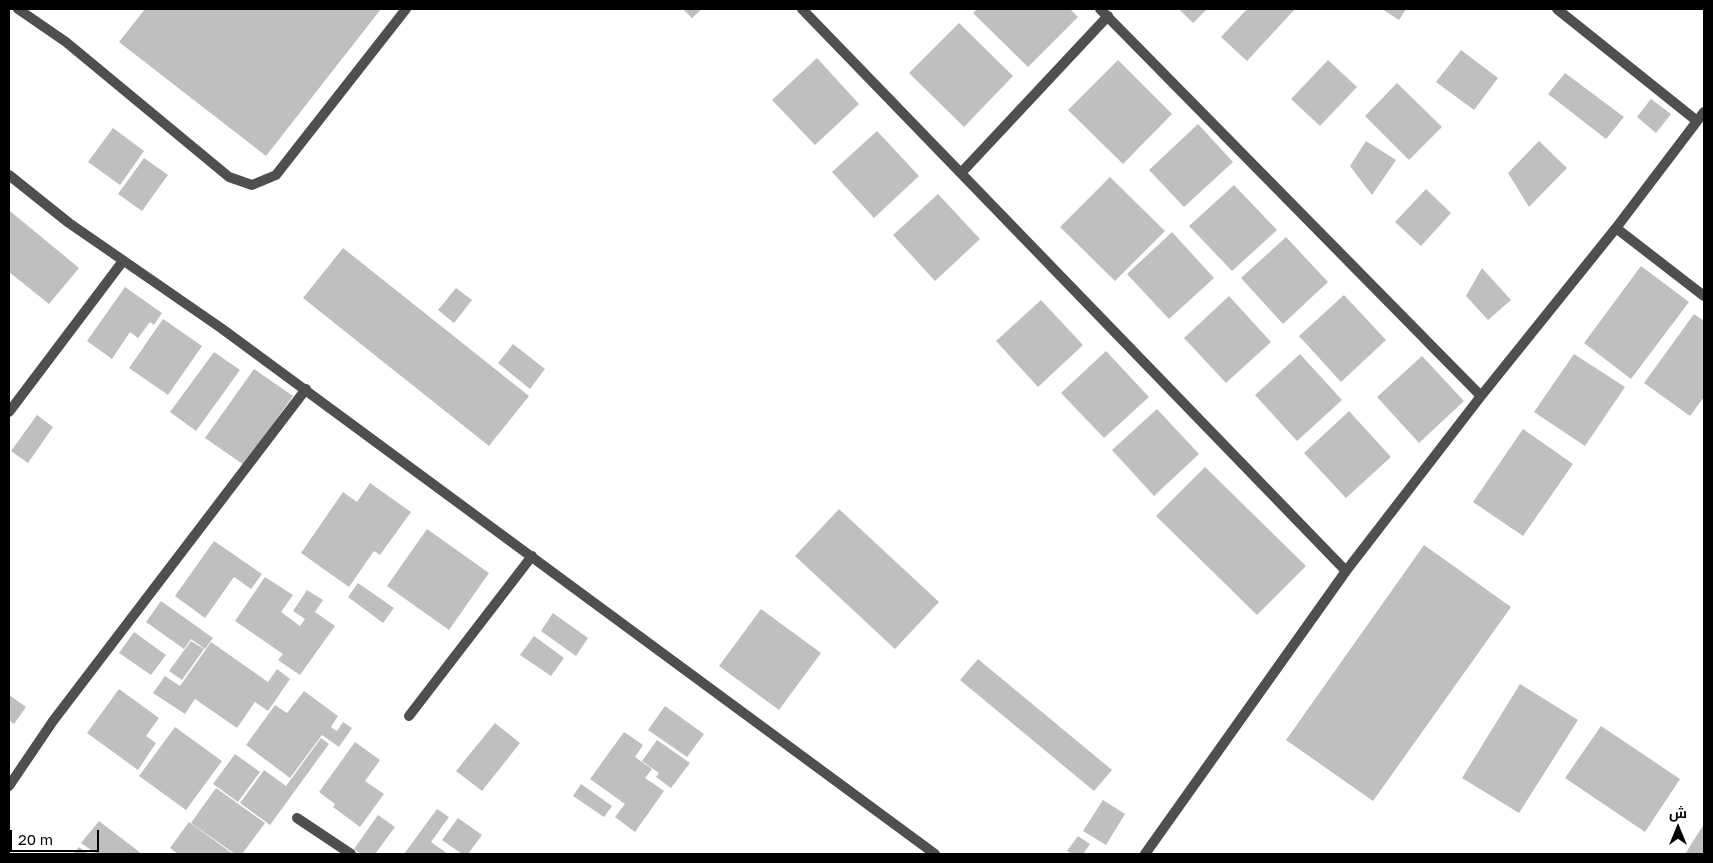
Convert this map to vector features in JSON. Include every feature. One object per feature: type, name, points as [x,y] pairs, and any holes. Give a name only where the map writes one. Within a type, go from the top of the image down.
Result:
[{"type":"street","points":[[18,9],[66,42],[229,177],[252,184],[276,175],[406,9]]},
{"type":"street","points":[[802,9],[1346,571]]},
{"type":"street","points":[[1557,9],[1697,121]]},
{"type":"street","points":[[961,173],[1104,12],[1481,396]]},
{"type":"street","points":[[1145,854],[1346,571],[1481,396],[1616,228],[1704,112]]},
{"type":"street","points":[[9,175],[69,224],[306,389],[935,854]]},
{"type":"street","points":[[1616,228],[1704,296]]},
{"type":"street","points":[[9,412],[123,261]]},
{"type":"street","points":[[9,786],[52,721],[306,389]]},
{"type":"street","points":[[409,716],[532,556]]},
{"type":"street","points":[[297,818],[351,854]]},
{"type":"building","points":[[145,9],[381,9],[266,156],[119,42]]},
{"type":"building","points":[[683,9],[702,9],[692,18]]},
{"type":"building","points":[[977,9],[1070,9],[1078,17],[1028,67],[973,13]]},
{"type":"building","points":[[1179,9],[1207,9],[1193,23]]},
{"type":"building","points":[[1247,9],[1295,9],[1247,61],[1221,37]]},
{"type":"building","points":[[1382,9],[1406,9],[1399,20]]},
{"type":"building","points":[[959,23],[1013,76],[964,127],[909,73]]},
{"type":"building","points":[[1461,50],[1498,78],[1474,110],[1436,82]]},
{"type":"building","points":[[817,58],[859,104],[815,145],[772,100]]},
{"type":"building","points":[[1118,60],[1172,114],[1123,164],[1068,110]]},
{"type":"building","points":[[1328,60],[1357,87],[1320,126],[1291,99]]},
{"type":"building","points":[[1565,73],[1624,117],[1606,139],[1548,94]]},
{"type":"building","points":[[1397,83],[1442,127],[1409,160],[1365,116]]},
{"type":"building","points":[[1651,99],[1671,114],[1656,133],[1637,117]]},
{"type":"building","points":[[1198,124],[1233,162],[1184,207],[1149,170]]},
{"type":"building","points":[[113,128],[144,151],[120,185],[88,162]]},
{"type":"building","points":[[877,131],[919,176],[874,218],[832,172]]},
{"type":"building","points":[[1366,141],[1396,160],[1372,195],[1350,166]]},
{"type":"building","points":[[1539,141],[1567,168],[1529,207],[1508,173]]},
{"type":"building","points":[[144,158],[168,175],[142,211],[118,194]]},
{"type":"building","points":[[1110,177],[1165,231],[1115,281],[1060,227]]},
{"type":"building","points":[[1234,185],[1277,230],[1232,271],[1189,226]]},
{"type":"building","points":[[1426,189],[1451,213],[1421,246],[1395,222]]},
{"type":"building","points":[[938,194],[980,239],[935,281],[893,235]]},
{"type":"building","points":[[10,211],[79,268],[49,304],[9,272]]},
{"type":"building","points":[[1172,232],[1214,278],[1169,319],[1127,274]]},
{"type":"building","points":[[1286,237],[1328,282],[1283,324],[1241,278]]},
{"type":"building","points":[[343,248],[529,396],[489,446],[303,298]]},
{"type":"building","points":[[1641,266],[1689,302],[1631,379],[1584,343]]},
{"type":"building","points":[[1482,268],[1511,300],[1488,320],[1466,296]]},
{"type":"building","points":[[125,287],[162,313],[154,325],[150,322],[138,338],[130,332],[112,359],[87,341]]},
{"type":"building","points":[[456,288],[472,300],[454,323],[438,310]]},
{"type":"building","points":[[1344,295],[1386,340],[1341,382],[1299,336]]},
{"type":"building","points":[[1229,296],[1271,342],[1226,383],[1184,338]]},
{"type":"building","points":[[1041,300],[1083,345],[1038,387],[996,341]]},
{"type":"building","points":[[1694,314],[1704,321],[1704,397],[1690,416],[1644,383]]},
{"type":"building","points":[[163,319],[202,346],[168,395],[129,368]]},
{"type":"building","points":[[513,344],[545,369],[530,389],[498,363]]},
{"type":"building","points":[[1106,351],[1149,397],[1104,438],[1061,393]]},
{"type":"building","points":[[214,352],[240,370],[196,431],[170,412]]},
{"type":"building","points":[[1300,354],[1342,400],[1297,441],[1255,395]]},
{"type":"building","points":[[1574,354],[1625,387],[1585,446],[1534,412]]},
{"type":"building","points":[[1422,356],[1464,401],[1419,443],[1377,397]]},
{"type":"building","points":[[254,369],[293,396],[244,465],[205,438]]},
{"type":"building","points":[[1157,409],[1199,454],[1154,496],[1112,450]]},
{"type":"building","points":[[1349,411],[1391,457],[1346,498],[1304,453]]},
{"type":"building","points":[[37,415],[53,427],[28,463],[11,451]]},
{"type":"building","points":[[1523,429],[1573,464],[1523,536],[1473,502]]},
{"type":"building","points":[[1205,467],[1306,566],[1257,615],[1156,516]]},
{"type":"building","points":[[370,483],[411,512],[380,555],[374,551],[349,587],[301,553],[343,492],[357,502]]},
{"type":"building","points":[[839,509],[939,602],[895,649],[795,556]]},
{"type":"building","points":[[427,529],[489,573],[449,630],[387,586]]},
{"type":"building","points":[[214,541],[262,574],[251,589],[234,577],[205,618],[175,596]]},
{"type":"building","points":[[1424,545],[1511,607],[1373,801],[1286,740]]},
{"type":"building","points":[[265,577],[293,595],[281,612],[300,626],[305,619],[293,611],[307,590],[323,600],[315,612],[335,626],[300,675],[278,660],[283,654],[235,621]]},
{"type":"building","points":[[358,583],[394,608],[383,623],[348,597]]},
{"type":"building","points":[[161,601],[213,638],[205,649],[191,639],[184,649],[146,622]]},
{"type":"building","points":[[761,609],[821,653],[779,710],[719,666]]},
{"type":"building","points":[[553,613],[588,638],[576,656],[541,631]]},
{"type":"building","points":[[134,632],[166,655],[151,675],[119,653]]},
{"type":"building","points":[[534,636],[564,658],[551,676],[520,655]]},
{"type":"building","points":[[191,641],[204,649],[182,680],[169,671]]},
{"type":"building","points":[[211,642],[268,682],[277,669],[290,679],[268,711],[255,702],[237,728],[195,699],[185,714],[153,693],[165,676],[180,686]]},
{"type":"building","points":[[978,659],[1112,770],[1094,791],[960,680]]},
{"type":"building","points":[[1520,684],[1578,720],[1519,813],[1462,778]]},
{"type":"building","points":[[119,689],[159,718],[146,736],[156,743],[138,770],[87,733]]},
{"type":"building","points":[[304,691],[338,716],[331,727],[337,731],[343,722],[352,728],[339,747],[322,735],[290,778],[246,745],[275,705],[287,713]]},
{"type":"building","points":[[9,695],[26,707],[14,724],[9,720]]},
{"type":"building","points":[[665,706],[704,734],[687,757],[648,730]]},
{"type":"building","points":[[495,723],[520,743],[482,791],[456,771]]},
{"type":"building","points":[[1601,726],[1680,779],[1645,832],[1565,778]]},
{"type":"building","points":[[175,727],[222,761],[186,810],[139,776]]},
{"type":"building","points":[[624,732],[643,745],[635,757],[652,769],[645,778],[664,791],[635,832],[615,817],[625,804],[590,779]]},
{"type":"building","points":[[321,738],[329,744],[270,825],[240,803],[264,770],[286,786]]},
{"type":"building","points":[[657,740],[690,763],[671,788],[656,777],[659,773],[642,761]]},
{"type":"building","points":[[355,742],[380,760],[365,781],[384,794],[360,827],[333,807],[335,804],[319,792]]},
{"type":"building","points":[[235,754],[260,772],[238,802],[213,784]]},
{"type":"building","points":[[581,784],[612,806],[604,817],[573,796]]},
{"type":"building","points":[[216,788],[265,823],[242,854],[235,854],[191,823]]},
{"type":"building","points":[[1103,800],[1125,814],[1106,845],[1083,831]]},
{"type":"building","points":[[437,809],[449,817],[431,842],[448,854],[404,854]]},
{"type":"building","points":[[378,815],[395,827],[375,854],[361,854],[354,849]]},
{"type":"building","points":[[458,818],[482,835],[468,854],[462,854],[442,840]]},
{"type":"building","points":[[99,821],[142,854],[97,854],[81,843]]},
{"type":"building","points":[[189,822],[233,854],[178,854],[170,848]]},
{"type":"building","points":[[1704,824],[1704,854],[1685,854]]},
{"type":"building","points":[[1078,836],[1090,844],[1083,854],[1072,854],[1067,851]]},
{"type":"building","points":[[79,847],[88,854],[73,854]]}]
